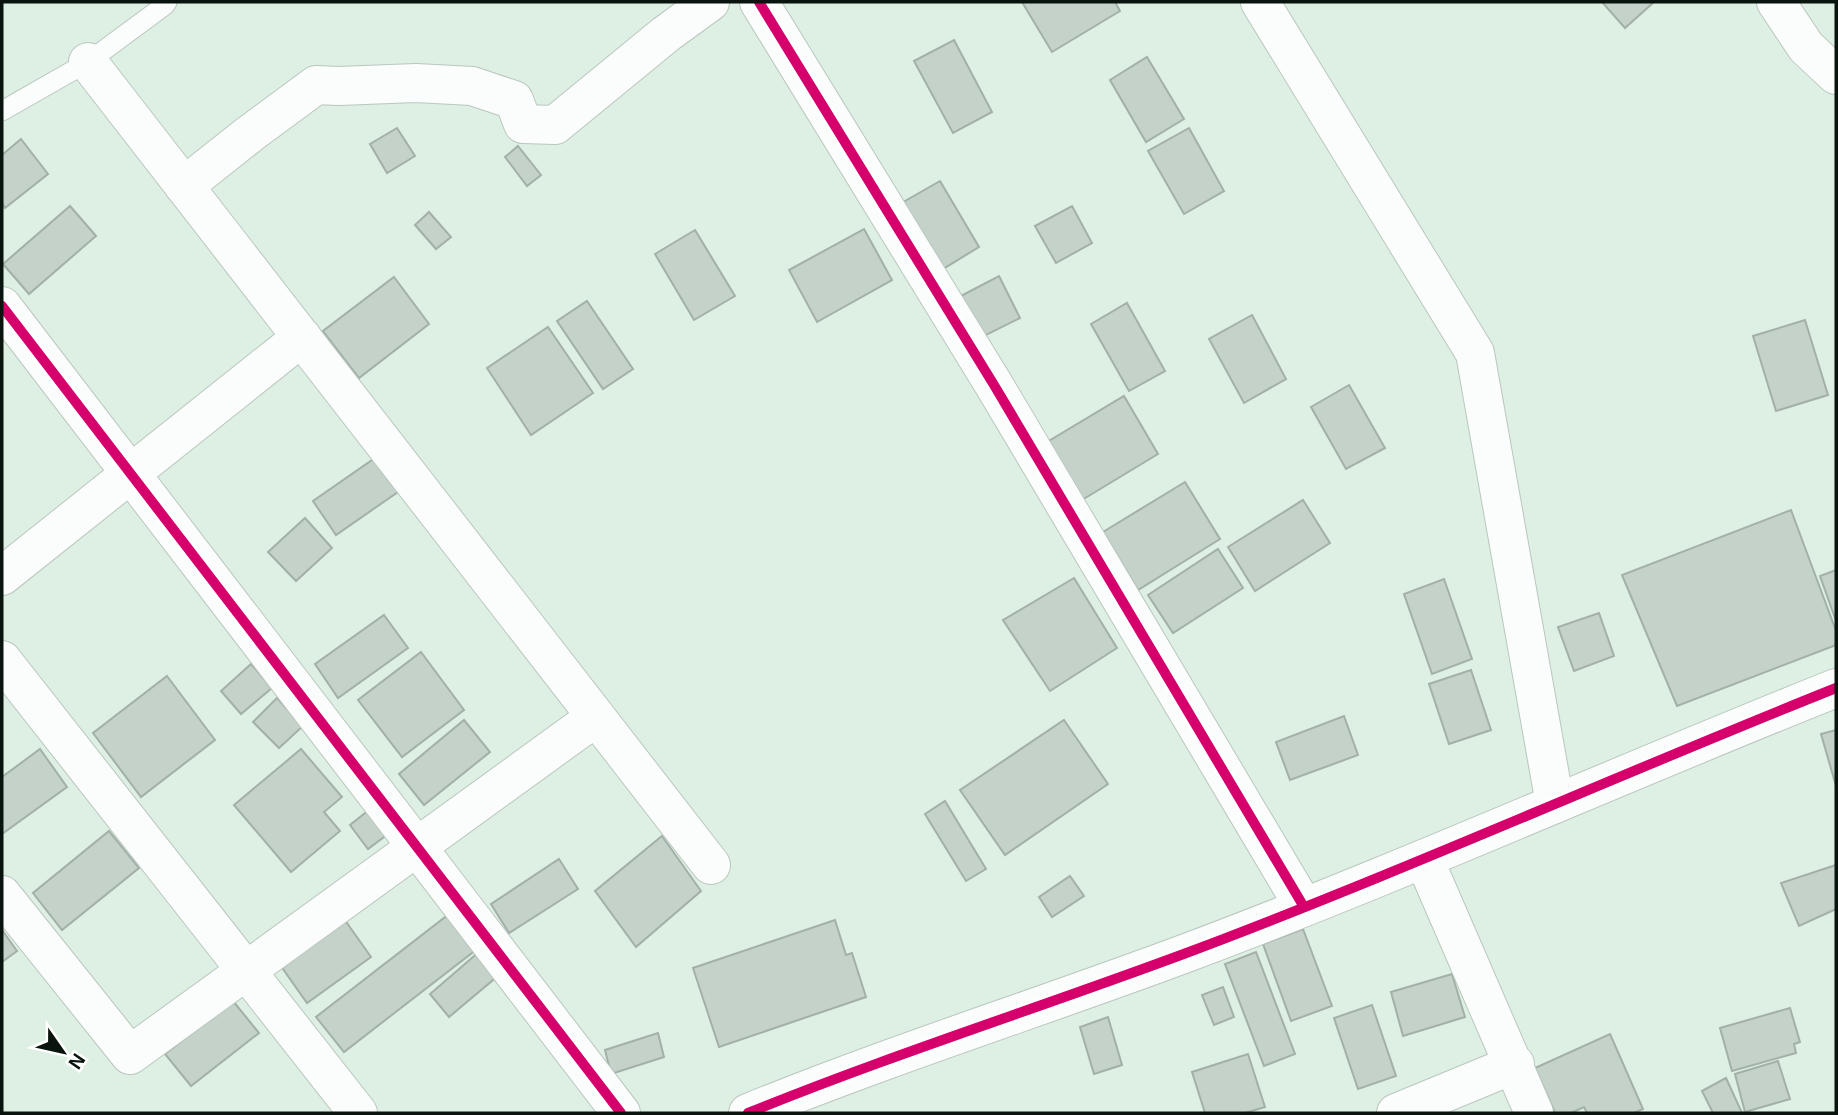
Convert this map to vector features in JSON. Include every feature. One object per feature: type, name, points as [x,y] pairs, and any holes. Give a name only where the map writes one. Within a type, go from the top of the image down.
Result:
[{"type":"street","points":[[184,186],[316,85],[416,83],[472,86],[514,100],[523,124],[555,125],[666,34],[710,2]]},
{"type":"street","points":[[759,2],[987,373],[1304,907]]},
{"type":"street","points":[[1260,2],[1475,353],[1555,804]]},
{"type":"street","points":[[1776,2],[1807,47],[1836,75]]},
{"type":"street","points":[[88,62],[710,865]]},
{"type":"street","points":[[2,306],[621,1113]]},
{"type":"street","points":[[2,576],[302,338]]},
{"type":"street","points":[[2,660],[358,1113]]},
{"type":"street","points":[[748,1113],[844,1074],[1189,952],[1424,859],[1836,688]]},
{"type":"street","points":[[2,895],[130,1055],[596,717]]},
{"type":"street","points":[[1424,859],[1534,1113]]},
{"type":"street","points":[[1396,1113],[1514,1065]]},
{"type":"lane","points":[[2,111],[88,62],[167,2]]},
{"type":"building","points":[[1022,2],[1115,2],[1120,11],[1052,52]]},
{"type":"building","points":[[1602,2],[1654,2],[1625,28]]},
{"type":"building","points":[[954,40],[992,112],[953,133],[914,61]]},
{"type":"building","points":[[1147,57],[1184,119],[1146,142],[1110,80]]},
{"type":"building","points":[[397,128],[415,156],[387,173],[370,144]]},
{"type":"building","points":[[1189,128],[1224,191],[1184,214],[1148,151]]},
{"type":"building","points":[[21,139],[48,174],[5,208],[2,203],[2,155]]},
{"type":"building","points":[[518,146],[541,175],[527,186],[505,157]]},
{"type":"building","points":[[940,181],[979,247],[938,272],[898,205]]},
{"type":"building","points":[[70,206],[96,236],[29,294],[3,264]]},
{"type":"building","points":[[1072,206],[1092,243],[1056,263],[1035,226]]},
{"type":"building","points":[[429,212],[451,237],[436,249],[415,225]]},
{"type":"building","points":[[864,229],[892,280],[817,322],[789,270]]},
{"type":"building","points":[[695,230],[735,296],[694,320],[655,254]]},
{"type":"building","points":[[999,276],[1020,318],[978,339],[957,298]]},
{"type":"building","points":[[394,277],[429,324],[359,378],[323,331]]},
{"type":"building","points":[[587,301],[633,369],[603,389],[557,321]]},
{"type":"building","points":[[1127,303],[1165,371],[1129,391],[1091,324]]},
{"type":"building","points":[[1252,315],[1286,379],[1244,403],[1209,339]]},
{"type":"building","points":[[1805,320],[1828,395],[1776,411],[1753,336]]},
{"type":"building","points":[[548,327],[593,393],[531,435],[487,368]]},
{"type":"building","points":[[1349,385],[1385,448],[1346,469],[1311,407]]},
{"type":"building","points":[[1124,396],[1158,454],[1082,500],[1047,442]]},
{"type":"building","points":[[375,458],[398,492],[336,535],[313,501]]},
{"type":"building","points":[[1185,482],[1220,539],[1138,590],[1103,532]]},
{"type":"building","points":[[1303,500],[1330,543],[1255,591],[1228,547]]},
{"type":"building","points":[[1791,510],[1836,631],[1836,645],[1677,706],[1622,575]]},
{"type":"building","points":[[305,518],[332,548],[296,581],[268,552]]},
{"type":"building","points":[[1218,549],[1243,588],[1173,633],[1148,595]]},
{"type":"building","points":[[1836,570],[1836,621],[1820,576]]},
{"type":"building","points":[[1074,578],[1117,648],[1050,691],[1003,620]]},
{"type":"building","points":[[1444,579],[1472,659],[1432,674],[1404,594]]},
{"type":"building","points":[[1599,613],[1614,656],[1574,671],[1558,627]]},
{"type":"building","points":[[384,615],[408,648],[338,698],[315,664]]},
{"type":"building","points":[[421,652],[464,710],[402,757],[358,700]]},
{"type":"building","points":[[251,664],[272,688],[241,714],[221,691]]},
{"type":"building","points":[[1471,670],[1491,730],[1449,744],[1429,684]]},
{"type":"building","points":[[167,676],[215,740],[141,797],[93,733]]},
{"type":"building","points":[[277,698],[303,726],[279,748],[253,722]]},
{"type":"building","points":[[1344,716],[1358,755],[1290,780],[1276,742]]},
{"type":"building","points":[[464,720],[490,752],[424,805],[399,774]]},
{"type":"building","points":[[1064,720],[1108,784],[1005,855],[960,790]]},
{"type":"building","points":[[1836,730],[1836,786],[1821,734]]},
{"type":"building","points":[[40,749],[67,787],[2,834],[2,777]]},
{"type":"building","points":[[301,749],[342,797],[324,812],[340,831],[291,872],[234,805]]},
{"type":"building","points":[[945,801],[986,869],[966,881],[925,814]]},
{"type":"building","points":[[369,810],[388,834],[368,849],[350,825]]},
{"type":"building","points":[[109,831],[139,868],[62,930],[33,893]]},
{"type":"building","points":[[662,836],[701,891],[636,947],[595,891]]},
{"type":"building","points":[[559,859],[578,889],[509,933],[491,904]]},
{"type":"building","points":[[1836,865],[1836,909],[1799,926],[1781,883]]},
{"type":"building","points":[[1070,876],[1084,896],[1052,917],[1039,897]]},
{"type":"building","points":[[453,911],[481,946],[344,1052],[316,1017]]},
{"type":"building","points":[[342,916],[371,957],[307,1003],[278,962]]},
{"type":"building","points":[[835,920],[846,955],[852,953],[866,997],[719,1047],[693,968]]},
{"type":"building","points":[[1303,929],[1332,1006],[1291,1021],[1263,944]]},
{"type":"building","points":[[2,930],[17,951],[2,962]]},
{"type":"building","points":[[480,951],[499,975],[449,1017],[430,994]]},
{"type":"building","points":[[1256,952],[1295,1054],[1264,1066],[1225,964]]},
{"type":"building","points":[[1452,974],[1465,1017],[1403,1036],[1391,992]]},
{"type":"building","points":[[1223,987],[1234,1017],[1214,1025],[1202,995]]},
{"type":"building","points":[[233,1001],[259,1033],[191,1086],[165,1054]]},
{"type":"building","points":[[1372,1005],[1396,1076],[1358,1089],[1334,1018]]},
{"type":"building","points":[[1790,1008],[1800,1042],[1794,1044],[1796,1053],[1732,1071],[1720,1028]]},
{"type":"building","points":[[1108,1017],[1122,1065],[1094,1074],[1080,1027]]},
{"type":"building","points":[[658,1033],[664,1057],[611,1074],[605,1050]]},
{"type":"building","points":[[1610,1034],[1643,1109],[1634,1113],[1587,1113],[1584,1107],[1571,1113],[1555,1113],[1535,1068]]},
{"type":"building","points":[[1248,1054],[1265,1107],[1245,1113],[1205,1113],[1192,1072]]},
{"type":"building","points":[[1778,1061],[1790,1099],[1745,1112],[1735,1074]]},
{"type":"building","points":[[1726,1078],[1742,1113],[1713,1113],[1702,1091]]},
{"type":"cycle path","points":[[759,2],[994,385],[1304,907]]},
{"type":"cycle path","points":[[2,306],[621,1113]]},
{"type":"cycle path","points":[[748,1113],[1271,921],[1836,688]]}]
